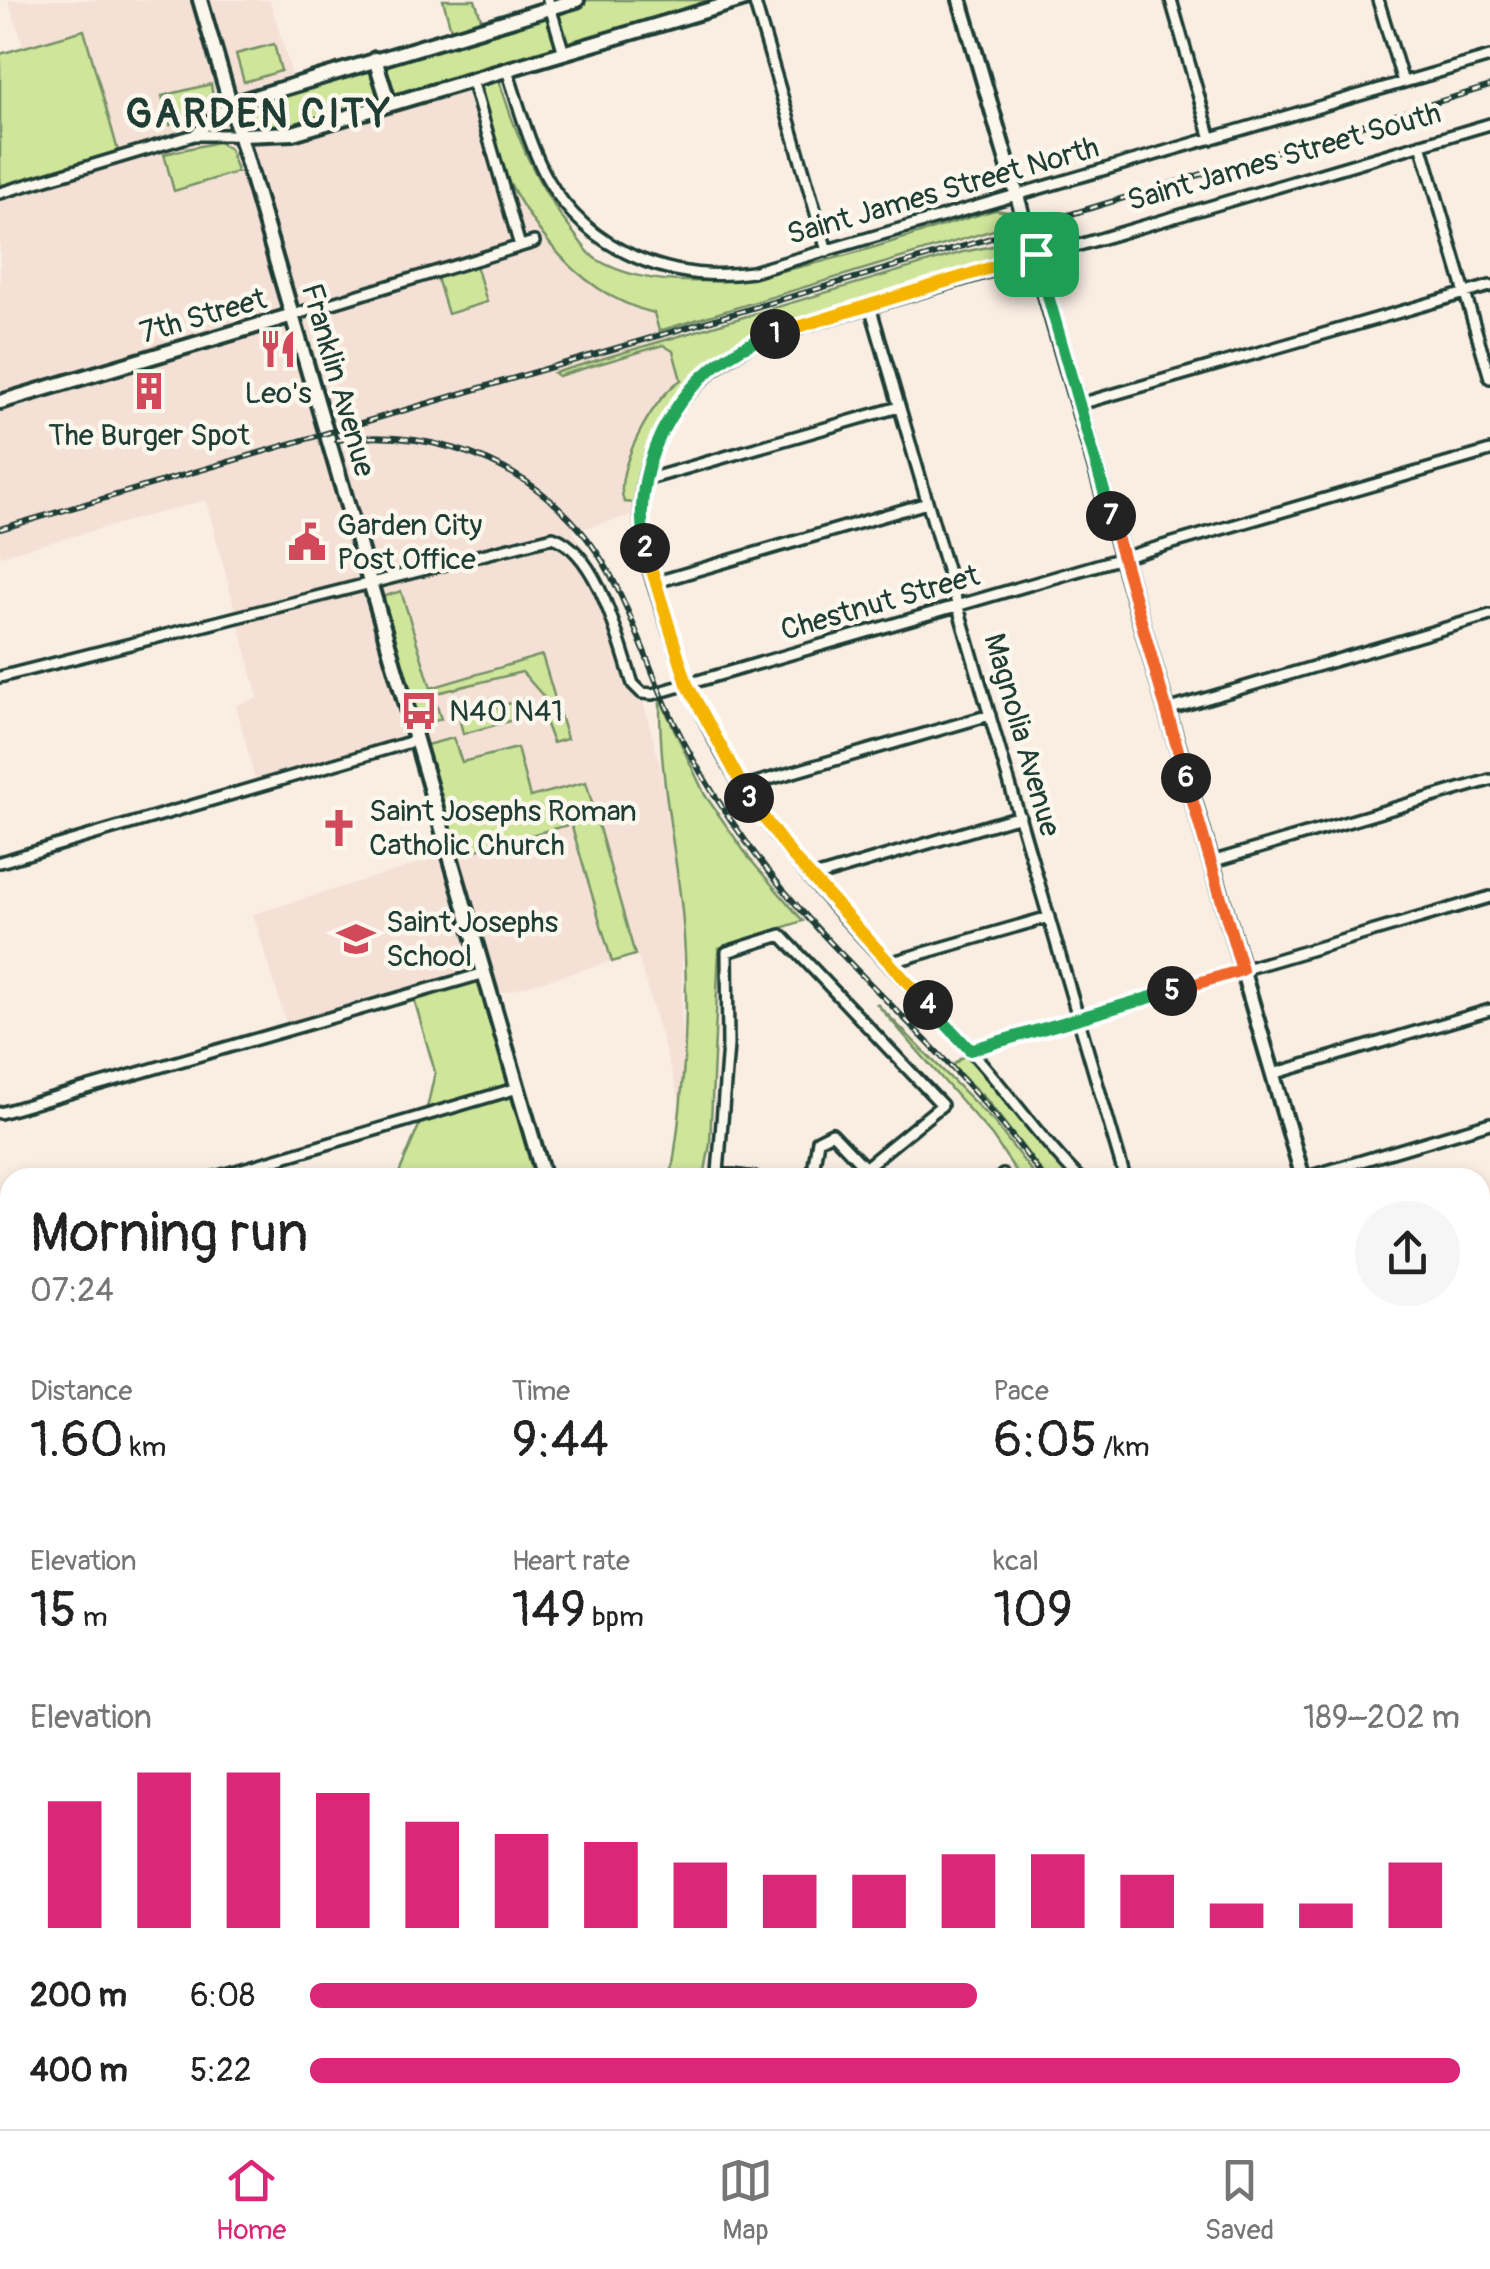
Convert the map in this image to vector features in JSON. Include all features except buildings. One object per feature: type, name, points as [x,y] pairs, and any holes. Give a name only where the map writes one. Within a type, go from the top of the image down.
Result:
[{"type":"main road","name":"Franklin Avenue","points":[[200,0],[541,1168]]},
{"type":"main road","points":[[231,104],[549,4],[576,0]]},
{"type":"main road","points":[[240,135],[293,132],[742,0]]},
{"type":"main road","points":[[960,0],[1301,1168]]},
{"type":"main road","points":[[375,59],[389,104]]},
{"type":"main road","name":"7th Street","points":[[0,402],[293,315]]},
{"type":"street","points":[[754,0],[827,251]]},
{"type":"street","points":[[1171,0],[1211,139]]},
{"type":"street","points":[[1378,0],[1403,82]]},
{"type":"street","points":[[549,4],[564,52]]},
{"type":"street","name":"Saint James Street North","points":[[507,70],[548,180],[585,225],[616,248],[664,268],[710,276],[752,272],[827,251],[1490,57]]},
{"type":"street","points":[[472,80],[520,246]]},
{"type":"street","points":[[194,135],[231,104]]},
{"type":"street","name":"Saint James Street South","points":[[1070,1168],[970,1050],[812,878],[742,787],[687,684],[653,583],[642,534],[645,480],[668,419],[716,365],[764,338],[1036,254],[1490,124]]},
{"type":"street","points":[[0,193],[194,135],[240,135]]},
{"type":"street","points":[[1421,144],[1490,378]]},
{"type":"street","name":"7th Street","points":[[293,315],[534,242]]},
{"type":"street","points":[[1080,404],[1490,286]]},
{"type":"street","name":"Magnolia Avenue","points":[[870,306],[1122,1168]]},
{"type":"street","points":[[645,480],[899,407]]},
{"type":"street","name":"Chestnut Street","points":[[371,583],[555,537],[574,553],[602,595],[635,688],[646,694],[958,607],[1490,450]]},
{"type":"street","points":[[653,583],[927,503]]},
{"type":"street","points":[[0,676],[371,583]]},
{"type":"street","points":[[1167,710],[1490,615]]},
{"type":"street","points":[[742,787],[990,715]]},
{"type":"street","points":[[0,862],[417,740]]},
{"type":"street","points":[[1211,862],[1490,780]]},
{"type":"street","points":[[812,878],[1020,816]]},
{"type":"street","points":[[970,1050],[1490,897]]},
{"type":"street","points":[[889,964],[1049,917]]},
{"type":"street","points":[[718,1168],[728,1045],[727,952],[781,935],[942,1105],[860,1168]]},
{"type":"street","points":[[0,1112],[485,973]]},
{"type":"street","points":[[1273,1074],[1490,1010]]},
{"type":"street","points":[[246,1168],[518,1088]]},
{"type":"street","points":[[1338,1168],[1490,1123]]},
{"type":"street","points":[[815,1168],[823,1135],[837,1136],[866,1166]]},
{"type":"shaded area","points":[[8,0],[270,0],[294,82],[497,73],[517,140],[552,206],[594,258],[656,283],[668,283],[694,386],[675,409],[650,462],[642,513],[573,531],[598,572],[625,633],[660,765],[682,910],[682,1108],[637,954],[493,996],[486,970],[288,1029],[253,914],[450,854],[416,743],[257,788],[236,705],[258,698],[206,500],[0,556],[0,194],[84,31],[24,47]]},
{"type":"green space","points":[[443,0],[475,0],[483,24],[570,0],[746,0],[497,73],[528,159],[562,217],[593,257],[637,276],[685,281],[738,278],[848,255],[995,210],[1009,212],[1014,220],[1007,226],[659,331],[654,313],[618,300],[586,279],[558,253],[534,222],[495,153],[467,82],[313,127],[245,132],[241,106],[452,33]]},
{"type":"green space","points":[[84,30],[120,158],[0,194],[0,54]]},
{"type":"green space","points":[[274,44],[281,71],[244,82],[236,54]]},
{"type":"green space","points":[[211,84],[214,105],[196,118],[170,125],[162,96]]},
{"type":"green space","points":[[218,142],[230,149],[237,172],[174,191],[164,154]]},
{"type":"green space","points":[[1012,242],[1020,245],[1024,265],[747,346],[675,409],[650,462],[642,498],[635,503],[624,502],[624,473],[648,418],[681,380],[673,351],[663,345],[558,376],[554,373],[963,252]]},
{"type":"green space","points":[[475,262],[487,302],[448,314],[436,274]]},
{"type":"green space","points":[[401,591],[431,688],[542,655],[567,739],[553,743],[545,722],[544,697],[522,672],[433,694],[441,719],[413,728],[376,599]]},
{"type":"green space","points":[[530,698],[535,714],[463,734],[459,717]]},
{"type":"green space","points":[[660,699],[705,795],[749,858],[803,921],[719,948],[706,1168],[672,1168],[683,1078],[686,978],[682,911],[662,754]]},
{"type":"green space","points":[[453,738],[462,762],[517,748],[530,797],[586,782],[635,955],[612,962],[571,824],[451,857],[419,747]]},
{"type":"green space","points":[[485,969],[544,1168],[401,1168],[428,1104],[435,1072],[412,992]]},
{"type":"green space","points":[[876,1003],[994,1122],[1029,1168],[1014,1168],[992,1136]]},
{"type":"green space","points":[[970,1050],[1071,1168],[1039,1168],[986,1099],[952,1066]]},
{"type":"railway","points":[[0,529],[1042,223],[1490,86]]},
{"type":"railway","points":[[337,440],[395,438],[453,448],[507,470],[577,525],[622,598],[684,742],[747,843],[818,929],[973,1091],[1035,1168]]},
{"type":"place","name":"Leo's","points":[[278,349]]},
{"type":"place","name":"The Burger Spot","points":[[149,391]]},
{"type":"place","name":"Garden City Post Office","points":[[307,542]]},
{"type":"place","name":"N40 N41","points":[[419,711]]},
{"type":"place","name":"Saint Josephs Roman Catholic Church","points":[[339,828]]},
{"type":"place","name":"Saint Josephs School","points":[[356,939]]},
{"type":"district","name":"GARDEN CITY","points":[[259,114]]},
{"type":"route","points":[[1036,254],[1242,970],[970,1050],[794,858],[720,751],[687,684],[653,583],[642,534],[642,498],[651,457],[677,405],[716,365],[738,350],[764,338],[1036,254]]}]
